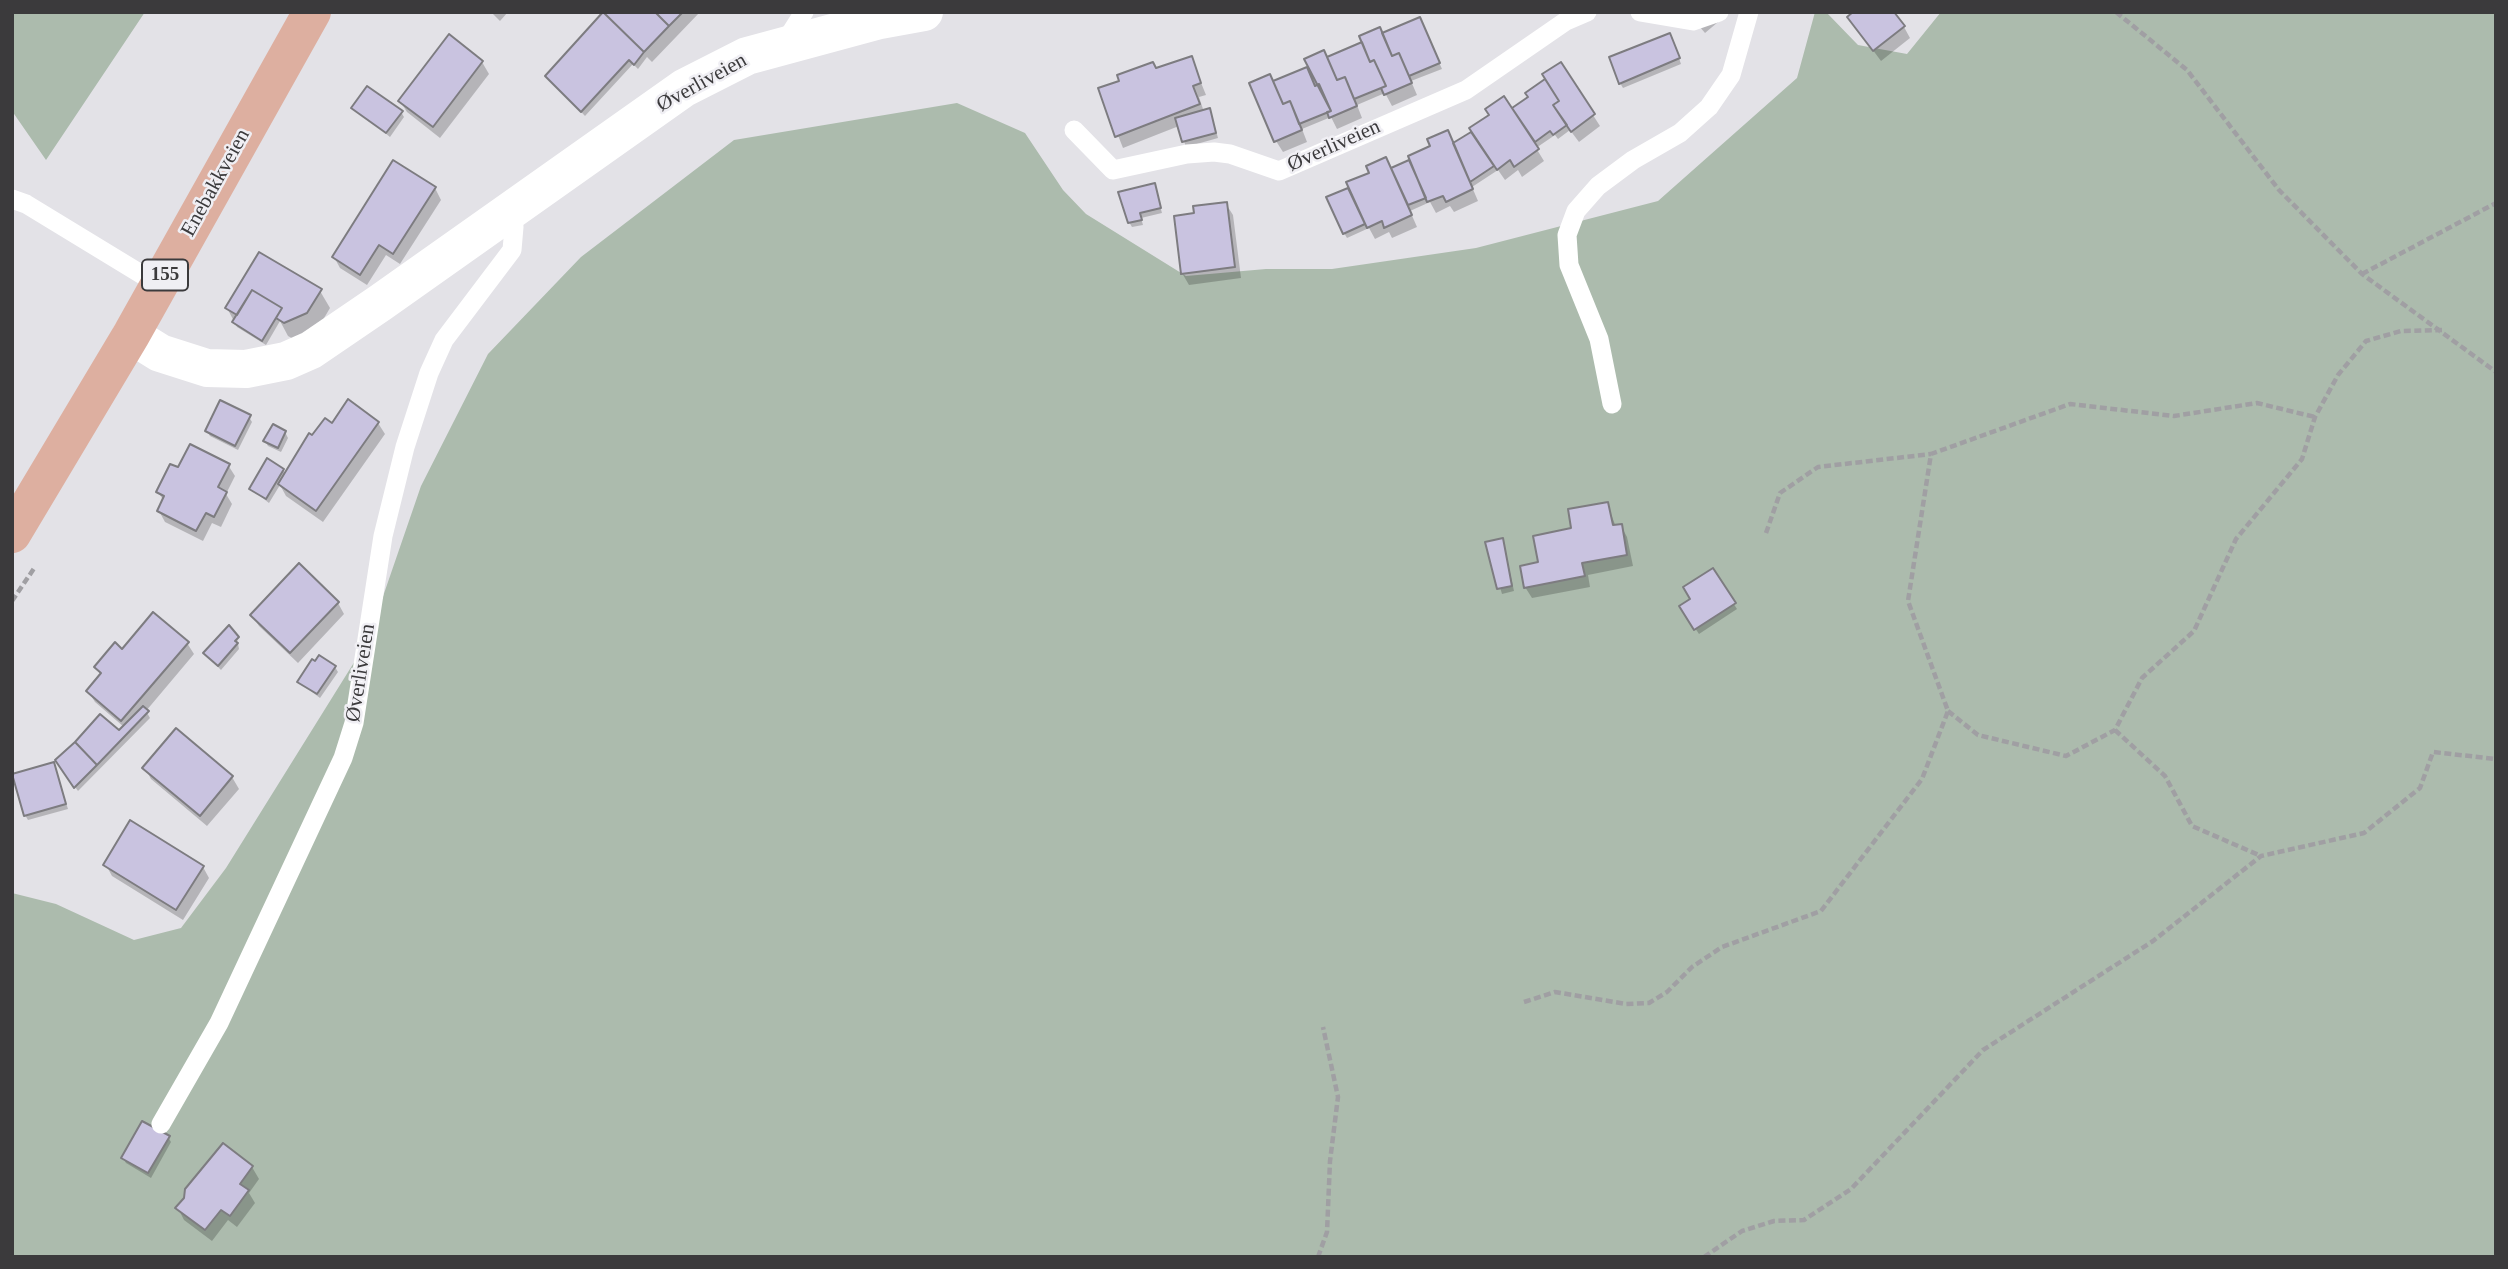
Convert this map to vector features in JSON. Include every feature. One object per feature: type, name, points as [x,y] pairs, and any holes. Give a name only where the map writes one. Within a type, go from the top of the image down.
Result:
[{"type":"main road","name":"Enebakkveien","points":[[12,534],[131,335],[312,12]]},
{"type":"street","name":"Øverliveien","points":[[131,335],[160,353],[207,368],[246,369],[286,361],[311,350],[684,88],[747,56],[880,20],[924,12]]},
{"type":"lane","points":[[783,46],[804,12]]},
{"type":"lane","name":"Øverliveien","points":[[1074,130],[1112,170],[1187,154],[1214,152],[1230,153],[1279,171],[1466,90],[1570,17],[1587,12]]},
{"type":"lane","points":[[1640,12],[1693,22],[1719,12]]},
{"type":"lane","points":[[1612,404],[1599,339],[1569,265],[1567,235],[1576,211],[1598,186],[1633,160],[1680,133],[1709,107],[1731,75],[1749,12]]},
{"type":"lane","points":[[12,199],[26,204],[159,285]]},
{"type":"lane","name":"Øverliveien","points":[[161,1125],[219,1023],[343,758],[354,723],[383,536],[405,447],[429,373],[444,340],[512,250],[514,227],[506,213]]},
{"type":"path","points":[[2116,12],[2186,70],[2279,190],[2362,274],[2496,372]]},
{"type":"path","points":[[2362,274],[2496,203]]},
{"type":"path","points":[[1931,454],[1908,601],[1948,711],[1978,735],[2066,756],[2115,730],[2142,678],[2194,631],[2235,539],[2302,459],[2315,417],[2338,375],[2366,341],[2401,331],[2442,330]]},
{"type":"path","points":[[1766,533],[1780,493],[1818,467],[1931,454],[2070,404],[2174,416],[2257,403],[2315,417]]},
{"type":"path","points":[[1524,1002],[1555,992],[1626,1004],[1649,1003],[1667,992],[1692,967],[1722,947],[1821,911],[1922,779],[1948,711]]},
{"type":"path","points":[[2115,730],[2165,776],[2192,826],[2261,856]]},
{"type":"path","points":[[1704,1257],[1741,1231],[1774,1221],[1804,1220],[1851,1189],[1983,1050],[2153,941],[2261,856],[2364,833],[2420,788],[2433,752],[2496,759]]},
{"type":"path","points":[[1318,1257],[1327,1232],[1330,1161],[1338,1097],[1323,1027]]},
{"type":"green space","points":[[12,12],[145,12],[46,160],[12,111]]},
{"type":"green space","points":[[1815,12],[1826,12],[1858,45],[1907,54],[1941,12],[2496,12],[2496,1257],[12,1257],[12,893],[56,904],[134,940],[181,928],[226,868],[368,640],[421,486],[488,354],[581,257],[734,140],[957,103],[1025,133],[1063,190],[1086,214],[1186,276],[1266,269],[1332,269],[1476,248],[1658,201],[1797,78]]},
{"type":"building","points":[[603,12],[655,12],[669,26],[644,52]]},
{"type":"building","points":[[603,12],[644,52],[634,65],[629,60],[581,112],[545,76]]},
{"type":"building","points":[[655,12],[683,12],[669,26]]},
{"type":"building","points":[[1853,12],[1894,12],[1905,26],[1873,51],[1847,17]]},
{"type":"building","points":[[1420,17],[1440,63],[1409,76],[1399,53],[1392,56],[1382,33]]},
{"type":"building","points":[[1380,27],[1392,56],[1399,53],[1412,83],[1384,95],[1381,88],[1386,86],[1374,60],[1370,62],[1359,36]]},
{"type":"building","points":[[1670,33],[1680,58],[1619,84],[1609,57]]},
{"type":"building","points":[[449,34],[483,61],[433,127],[398,101]]},
{"type":"building","points":[[1362,42],[1370,62],[1374,60],[1386,86],[1354,99],[1345,77],[1337,80],[1327,57]]},
{"type":"building","points":[[1324,50],[1337,80],[1345,77],[1357,106],[1329,118],[1327,112],[1331,111],[1304,59]]},
{"type":"building","points":[[1192,56],[1201,83],[1193,86],[1200,104],[1115,137],[1098,88],[1119,81],[1117,75],[1153,62],[1156,68]]},
{"type":"building","points":[[1561,62],[1595,114],[1571,132],[1553,105],[1559,101],[1542,74]]},
{"type":"building","points":[[1307,67],[1315,86],[1319,84],[1331,111],[1299,124],[1290,101],[1283,104],[1273,81]]},
{"type":"building","points":[[1270,74],[1283,104],[1290,101],[1302,130],[1274,142],[1249,83]]},
{"type":"building","points":[[1545,79],[1559,101],[1553,105],[1567,125],[1553,135],[1550,131],[1535,142],[1512,108],[1528,97],[1525,93]]},
{"type":"building","points":[[367,86],[403,111],[386,133],[351,108]]},
{"type":"building","points":[[1504,96],[1539,149],[1514,167],[1510,160],[1497,170],[1469,128],[1489,115],[1485,109]]},
{"type":"building","points":[[1210,108],[1216,133],[1182,142],[1175,118]]},
{"type":"building","points":[[1448,130],[1473,189],[1446,202],[1443,196],[1427,202],[1408,156],[1430,146],[1427,139]]},
{"type":"building","points":[[1471,132],[1494,166],[1470,182],[1453,143]]},
{"type":"building","points":[[1386,157],[1412,215],[1384,228],[1382,221],[1367,228],[1346,182],[1369,173],[1366,166]]},
{"type":"building","points":[[393,160],[436,187],[393,254],[379,245],[360,275],[332,257]]},
{"type":"building","points":[[1409,160],[1426,198],[1408,205],[1391,168]]},
{"type":"building","points":[[1155,183],[1161,208],[1140,213],[1142,220],[1128,223],[1118,192]]},
{"type":"building","points":[[1348,188],[1365,224],[1343,234],[1326,197]]},
{"type":"building","points":[[1227,202],[1235,267],[1181,274],[1174,216],[1194,213],[1193,206]]},
{"type":"building","points":[[259,252],[322,289],[307,313],[284,323],[276,318],[282,308],[252,290],[237,315],[225,308]]},
{"type":"building","points":[[252,290],[282,308],[262,341],[232,322]]},
{"type":"building","points":[[348,399],[379,422],[316,511],[278,484],[309,433],[312,435],[325,418],[332,423]]},
{"type":"building","points":[[220,400],[251,415],[235,446],[205,431]]},
{"type":"building","points":[[273,424],[286,431],[278,448],[263,441]]},
{"type":"building","points":[[190,444],[230,464],[218,487],[227,492],[214,517],[206,513],[196,531],[157,511],[164,496],[156,492],[170,464],[178,467]]},
{"type":"building","points":[[267,458],[284,469],[266,499],[249,489]]},
{"type":"building","points":[[1608,502],[1613,525],[1622,524],[1627,555],[1582,563],[1585,576],[1524,588],[1520,566],[1538,562],[1533,536],[1571,528],[1568,509]]},
{"type":"building","points":[[1503,538],[1512,586],[1497,589],[1485,542]]},
{"type":"building","points":[[299,563],[339,602],[290,653],[250,615]]},
{"type":"building","points":[[1713,568],[1736,603],[1694,630],[1679,606],[1690,599],[1683,587]]},
{"type":"building","points":[[153,612],[189,642],[121,721],[86,691],[101,673],[94,667],[115,642],[122,649]]},
{"type":"building","points":[[229,625],[239,637],[235,641],[238,643],[218,666],[203,653]]},
{"type":"building","points":[[319,655],[336,666],[317,694],[297,682],[312,659],[315,661]]},
{"type":"building","points":[[143,706],[149,711],[97,765],[75,742],[100,714],[119,730]]},
{"type":"building","points":[[176,728],[233,776],[200,816],[142,768]]},
{"type":"building","points":[[75,742],[97,765],[74,788],[55,760]]},
{"type":"building","points":[[54,762],[66,804],[24,816],[12,774]]},
{"type":"building","points":[[130,820],[204,866],[176,910],[103,865]]},
{"type":"building","points":[[142,1121],[170,1136],[148,1173],[121,1158]]},
{"type":"building","points":[[223,1143],[253,1166],[240,1184],[249,1190],[230,1216],[221,1210],[205,1230],[175,1208],[184,1198],[185,1189]]}]
